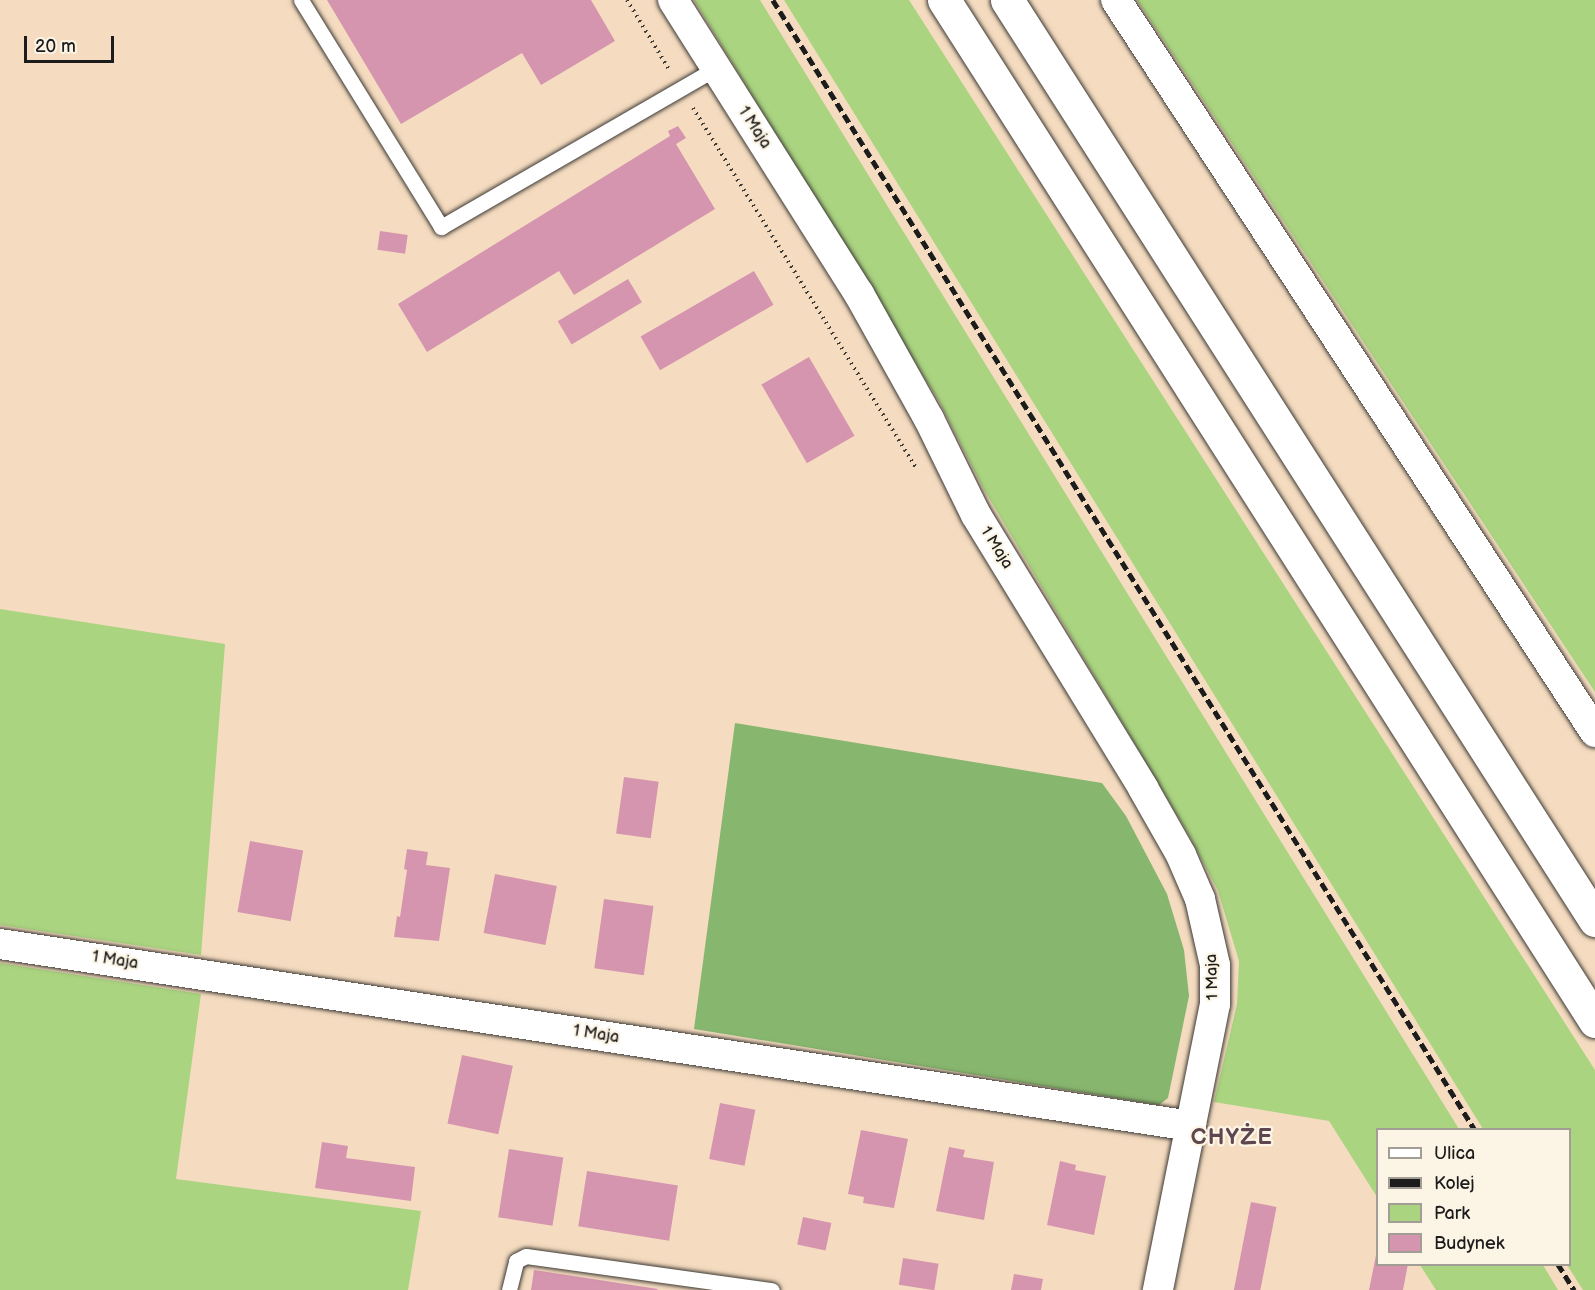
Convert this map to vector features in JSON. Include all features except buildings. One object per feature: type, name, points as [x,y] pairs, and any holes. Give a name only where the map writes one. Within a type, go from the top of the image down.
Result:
[{"type":"highway","points":[[944,0],[1595,1021]]},
{"type":"highway","points":[[1007,0],[1595,920]]},
{"type":"street","name":"1 Maja","points":[[673,0],[859,294],[929,419],[976,516],[1137,778],[1181,855],[1200,899],[1215,965],[1215,1004],[1158,1290]]},
{"type":"street","points":[[1116,0],[1595,732]]},
{"type":"street","name":"1 Maja","points":[[0,944],[1191,1126]]},
{"type":"lane","points":[[301,0],[441,227],[715,69]]},
{"type":"lane","points":[[509,1290],[516,1261],[526,1256],[772,1290]]},
{"type":"path","points":[[627,0],[680,89],[900,438],[921,477]]},
{"type":"green space","points":[[694,0],[760,0],[1458,1128],[1376,1128],[1376,1195],[1329,1121],[1214,1102],[1237,1004],[1239,961],[1218,891],[1190,837],[983,488],[940,403]]},
{"type":"green space","points":[[784,0],[909,0],[1595,1070],[1595,1290],[1583,1290],[1568,1266],[1571,1266],[1571,1128],[1482,1128]]},
{"type":"green space","points":[[1137,0],[1595,0],[1595,692]]},
{"type":"green space","points":[[0,609],[225,644],[201,955],[0,925]]},
{"type":"green space","points":[[735,723],[1102,783],[1126,816],[1167,894],[1184,950],[1189,996],[1168,1098],[1159,1105],[694,1029]]},
{"type":"green space","points":[[0,963],[201,994],[176,1179],[421,1211],[408,1290],[0,1290]]},
{"type":"green space","points":[[1421,1266],[1544,1266],[1558,1290],[1436,1290]]},
{"type":"railway","points":[[773,0],[1474,1128]]},
{"type":"railway","points":[[1559,1266],[1574,1290]]},
{"type":"district","name":"CHYŻE","points":[[1232,1138]]}]
